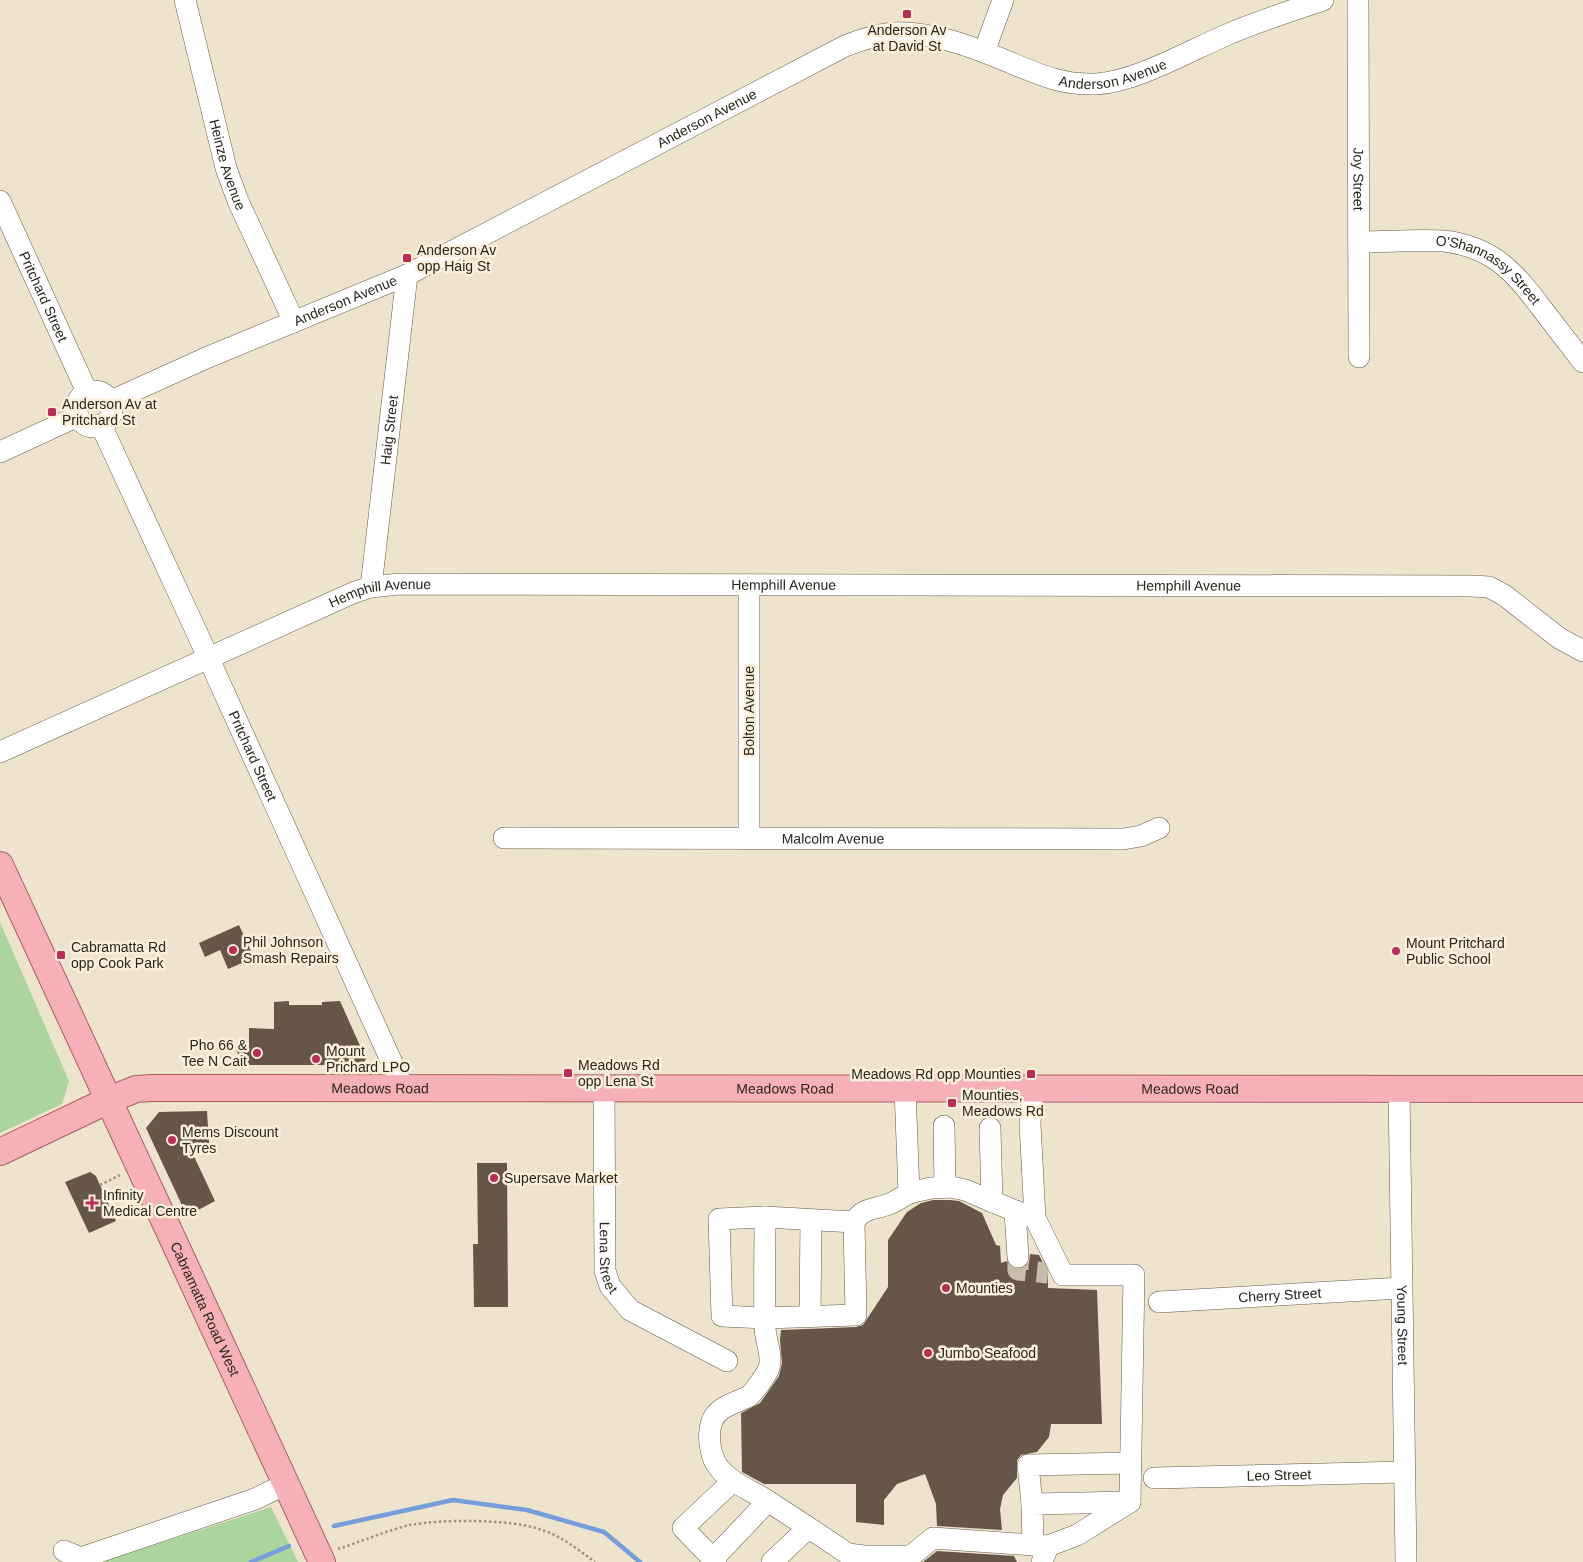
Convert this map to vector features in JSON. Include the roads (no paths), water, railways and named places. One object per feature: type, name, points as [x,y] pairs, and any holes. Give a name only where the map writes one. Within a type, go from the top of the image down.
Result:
[{"type":"main road","name":"Cabramatta Road West","points":[[0,865],[286,1484],[329,1556]]},
{"type":"main road","name":"Meadows Road","points":[[0,1152],[109,1100],[136,1089],[152,1088],[1583,1089]]},
{"type":"street","name":"Heinze Avenue","points":[[185,0],[226,168],[238,201],[294,322]]},
{"type":"street","points":[[984,52],[1003,0]]},
{"type":"street","name":"Anderson Avenue","points":[[111,402],[206,358],[407,275],[836,51],[860,41],[892,34],[915,34],[939,38],[984,52],[1051,80],[1089,83],[1112,81],[1142,72],[1226,35],[1324,0]]},
{"type":"street","name":"Joy Street","points":[[1358,0],[1359,357]]},
{"type":"street","name":"Pritchard Street","points":[[0,201],[87,392]]},
{"type":"street","name":"O'Shannassy Street","points":[[1360,242],[1443,241],[1464,245],[1485,253],[1502,263],[1519,279],[1583,362]]},
{"type":"street","name":"Haig Street","points":[[370,587],[407,275]]},
{"type":"street","points":[[98,391],[103,393],[111,402],[111,415],[106,423],[96,426],[86,424],[78,416],[78,402],[87,392],[98,391]]},
{"type":"street","points":[[0,452],[78,416]]},
{"type":"street","name":"Pritchard Street","points":[[101,425],[209,658],[403,1087]]},
{"type":"street","name":"Hemphill Avenue","points":[[0,752],[354,592],[370,587],[400,584],[1472,586],[1489,588],[1504,595],[1559,638],[1583,651]]},
{"type":"street","name":"Bolton Avenue","points":[[748,585],[749,838]]},
{"type":"street","name":"Malcolm Avenue","points":[[504,838],[1123,839],[1141,836],[1159,828]]},
{"type":"street","name":"Lena Street","points":[[604,1089],[605,1271],[610,1286],[630,1310],[727,1361]]},
{"type":"street","points":[[905,1089],[909,1194]]},
{"type":"street","points":[[1018,1257],[1025,1214],[1032,1089]]},
{"type":"street","name":"Young Street","points":[[1399,1089],[1406,1562]]},
{"type":"street","points":[[944,1126],[945,1187]]},
{"type":"street","points":[[990,1128],[992,1202]]},
{"type":"street","points":[[854,1222],[765,1217],[719,1219],[722,1316],[765,1318],[856,1315],[854,1222],[859,1215],[872,1208],[887,1205],[909,1194],[931,1188],[945,1187],[965,1190],[1025,1214],[1055,1274],[1134,1275],[1130,1502]]},
{"type":"street","points":[[765,1217],[765,1336],[769,1354],[768,1368],[750,1395],[736,1400],[724,1408],[712,1420],[710,1445],[712,1456],[719,1468],[733,1481],[768,1501],[853,1558],[864,1556],[910,1560],[933,1538],[1041,1551],[1077,1534],[1130,1502]]},
{"type":"street","points":[[810,1316],[811,1220]]},
{"type":"street","name":"Cherry Street","points":[[1159,1302],[1401,1288]]},
{"type":"street","points":[[1041,1551],[1032,1504],[1028,1465],[1130,1463]]},
{"type":"street","name":"Leo Street","points":[[1154,1478],[1404,1472]]},
{"type":"street","points":[[733,1481],[683,1528],[714,1560],[768,1501]]},
{"type":"street","points":[[64,1551],[81,1558],[255,1500],[286,1484]]},
{"type":"street","points":[[1032,1504],[1130,1502]]},
{"type":"street","points":[[772,1562],[808,1528]]},
{"type":"waterway","points":[[334,1526],[453,1500],[527,1510],[604,1532],[640,1562]]},
{"type":"waterway","points":[[251,1562],[289,1546]]},
{"type":"tunnel","points":[[1018,1257],[1018,1270],[1048,1273]]},
{"type":"place","name":"Anderson Av at David St","points":[[907,14]]},
{"type":"place","name":"Anderson Av opp Haig St","points":[[407,258]]},
{"type":"place","name":"Anderson Av at Pritchard St","points":[[52,412]]},
{"type":"place","name":"Phil Johnson Smash Repairs","points":[[233,950]]},
{"type":"place","name":"Mount Pritchard Public School","points":[[1396,951]]},
{"type":"place","name":"Cabramatta Rd opp Cook Park","points":[[61,955]]},
{"type":"place","name":"Pho 66 & Tee N Cait","points":[[257,1053]]},
{"type":"place","name":"Mount Prichard LPO","points":[[316,1059]]},
{"type":"place","name":"Meadows Rd opp Lena St","points":[[568,1073]]},
{"type":"place","name":"Meadows Rd opp Mounties","points":[[1031,1074]]},
{"type":"place","name":"Mounties, Meadows Rd","points":[[952,1103]]},
{"type":"place","name":"Mems Discount Tyres","points":[[172,1140]]},
{"type":"place","name":"Supersave Market","points":[[494,1178]]},
{"type":"place","name":"Infinity Medical Centre","points":[[92,1203]]},
{"type":"place","name":"Mounties","points":[[946,1288]]},
{"type":"place","name":"Jumbo Seafood","points":[[928,1353]]}]
